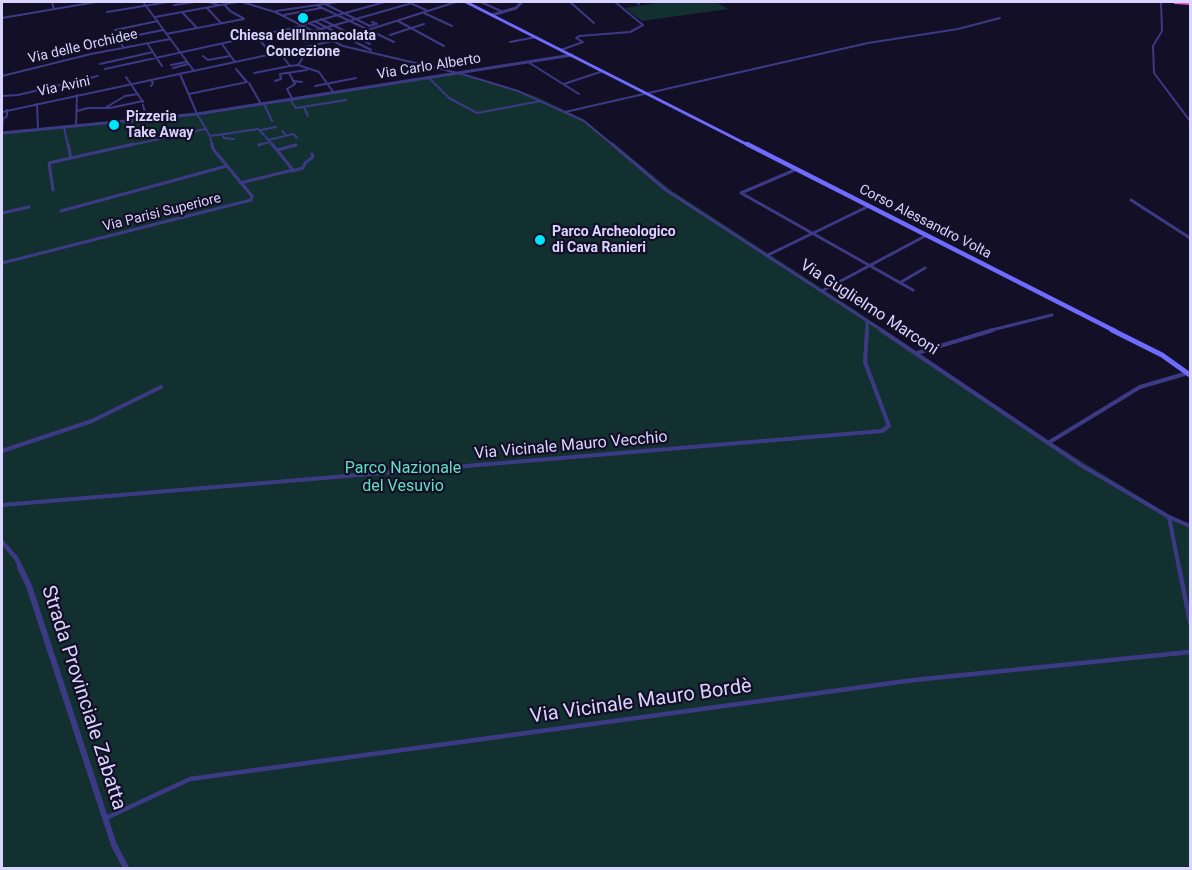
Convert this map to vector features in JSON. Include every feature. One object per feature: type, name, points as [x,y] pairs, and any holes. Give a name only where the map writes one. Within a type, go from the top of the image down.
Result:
[{"type":"highway","points":[[1175,2],[1191,3]]},
{"type":"main road","name":"Corso Alessandro Volta","points":[[466,2],[1169,359],[1189,374]]},
{"type":"street","points":[[52,2],[54,9]]},
{"type":"street","points":[[2,18],[96,2]]},
{"type":"street","points":[[143,2],[194,71]]},
{"type":"street","points":[[107,12],[170,2],[197,28]]},
{"type":"street","points":[[174,5],[195,2]]},
{"type":"street","points":[[208,2],[219,5]]},
{"type":"street","points":[[155,17],[237,2]]},
{"type":"street","name":"Via Guglielmo Marconi","points":[[242,2],[284,15],[355,50],[458,74],[518,91],[584,122],[666,190],[916,353],[1081,465],[1169,517],[1191,525]]},
{"type":"street","points":[[299,2],[303,7]]},
{"type":"street","points":[[275,12],[338,2]]},
{"type":"street","points":[[105,69],[223,45],[385,2]]},
{"type":"street","points":[[313,31],[410,2],[428,11]]},
{"type":"street","name":"Via Avini","points":[[2,111],[333,41],[456,2]]},
{"type":"street","points":[[481,2],[503,12]]},
{"type":"street","points":[[492,15],[519,7],[522,2]]},
{"type":"street","points":[[570,2],[594,23]]},
{"type":"street","points":[[561,50],[583,42],[576,38],[579,36],[630,32],[643,25],[615,2]]},
{"type":"street","points":[[1161,2],[1162,31],[1153,46],[1154,73],[1191,121]]},
{"type":"street","points":[[166,34],[244,18],[230,11],[224,4]]},
{"type":"street","points":[[324,4],[370,26]]},
{"type":"street","points":[[316,5],[394,42]]},
{"type":"street","points":[[207,7],[221,23]]},
{"type":"street","points":[[284,15],[321,8]]},
{"type":"street","points":[[423,12],[452,26]]},
{"type":"street","points":[[564,112],[868,43],[958,29],[1000,18]]},
{"type":"street","points":[[320,19],[370,44]]},
{"type":"street","points":[[115,30],[158,21]]},
{"type":"street","points":[[314,21],[371,50]]},
{"type":"street","points":[[398,21],[444,46]]},
{"type":"street","points":[[337,27],[352,22]]},
{"type":"street","points":[[349,33],[376,24],[372,22]]},
{"type":"street","points":[[307,23],[340,39]]},
{"type":"street","points":[[390,35],[424,24]]},
{"type":"street","points":[[124,48],[118,39],[164,30]]},
{"type":"street","points":[[323,36],[343,30]]},
{"type":"street","points":[[290,32],[306,42],[319,34]]},
{"type":"street","points":[[256,36],[273,54]]},
{"type":"street","points":[[510,42],[536,37]]},
{"type":"street","name":"Via delle Orchidee","points":[[2,76],[87,54],[170,39]]},
{"type":"street","points":[[147,43],[162,66]]},
{"type":"street","points":[[223,45],[235,62]]},
{"type":"street","points":[[100,64],[153,52]]},
{"type":"street","points":[[279,53],[290,66]]},
{"type":"street","name":"Via Carlo Alberto","points":[[2,133],[197,114],[572,55]]},
{"type":"street","points":[[203,56],[207,60],[216,60],[231,56]]},
{"type":"street","points":[[297,66],[304,56]]},
{"type":"street","points":[[528,62],[579,94]]},
{"type":"street","points":[[172,66],[187,63]]},
{"type":"street","points":[[254,73],[290,66],[310,69],[319,72],[334,93]]},
{"type":"street","points":[[189,94],[247,82],[236,69]]},
{"type":"street","points":[[290,75],[310,69]]},
{"type":"street","points":[[563,84],[603,71]]},
{"type":"street","name":"Via Parisi Superiore","points":[[2,263],[243,204],[251,200],[252,196],[213,149],[210,136],[197,114],[180,74]]},
{"type":"street","points":[[275,81],[281,80],[280,74],[296,75]]},
{"type":"street","points":[[290,75],[294,85],[287,89],[296,108],[346,100]]},
{"type":"street","points":[[2,96],[10,97],[98,76]]},
{"type":"street","points":[[142,76],[145,81]]},
{"type":"street","points":[[126,77],[143,103],[147,119]]},
{"type":"street","points":[[315,86],[356,78]]},
{"type":"street","points":[[429,78],[449,98],[477,113],[542,101]]},
{"type":"street","points":[[151,80],[153,82],[151,86]]},
{"type":"street","points":[[293,81],[302,82]]},
{"type":"street","points":[[249,83],[272,121]]},
{"type":"street","points":[[104,108],[125,96],[138,94]]},
{"type":"street","points":[[76,126],[77,95]]},
{"type":"street","points":[[10,97],[19,108]]},
{"type":"street","points":[[77,111],[143,103]]},
{"type":"street","points":[[37,104],[38,130]]},
{"type":"street","points":[[304,107],[308,116]]},
{"type":"street","points":[[2,133],[3,119],[8,116],[7,110]]},
{"type":"street","points":[[64,127],[71,158]]},
{"type":"street","points":[[222,137],[276,127]]},
{"type":"street","points":[[53,190],[50,164],[205,129]]},
{"type":"street","points":[[260,130],[292,168],[292,171]]},
{"type":"street","points":[[282,131],[286,135]]},
{"type":"street","points":[[259,145],[267,138],[286,135],[294,135],[297,138]]},
{"type":"street","points":[[210,136],[234,139]]},
{"type":"street","points":[[277,150],[296,145]]},
{"type":"street","points":[[240,183],[303,168],[305,163],[313,157],[312,154]]},
{"type":"street","points":[[61,211],[127,195],[227,166]]},
{"type":"street","points":[[797,169],[741,193],[913,290]]},
{"type":"street","points":[[1131,200],[1191,238]]},
{"type":"street","points":[[767,256],[869,206]]},
{"type":"street","points":[[2,213],[29,207]]},
{"type":"street","points":[[822,291],[927,235]]},
{"type":"street","points":[[900,282],[925,268]]},
{"type":"street","points":[[916,353],[1009,325],[1052,315]]},
{"type":"street","name":"Via Vicinale Mauro Vecchio","points":[[2,505],[887,430],[889,426],[865,362],[867,322]]},
{"type":"street","points":[[1048,443],[1140,387],[1189,374]]},
{"type":"street","points":[[2,451],[92,421],[160,387]]},
{"type":"street","points":[[1169,517],[1191,622]]},
{"type":"street","name":"Strada Provinciale Zabatta","points":[[2,542],[16,558],[33,597],[105,818],[126,868]]},
{"type":"street","name":"Via Vicinale Mauro Bordè","points":[[105,818],[190,778],[914,680],[1191,652]]},
{"type":"green space","points":[[662,2],[716,2],[728,9],[642,21],[625,8]]},
{"type":"green space","name":"Parco Nazionale del Vesuvio","points":[[457,73],[535,96],[583,119],[671,190],[852,308],[1039,435],[1171,516],[1190,524],[1190,868],[2,868],[2,133],[171,117]]},
{"type":"place","name":"Chiesa dell'Immacolata Concezione","points":[[303,18]]},
{"type":"place","name":"Pizzeria Take Away","points":[[114,125]]},
{"type":"place","name":"Parco Archeologico di Cava Ranieri","points":[[540,240]]}]
